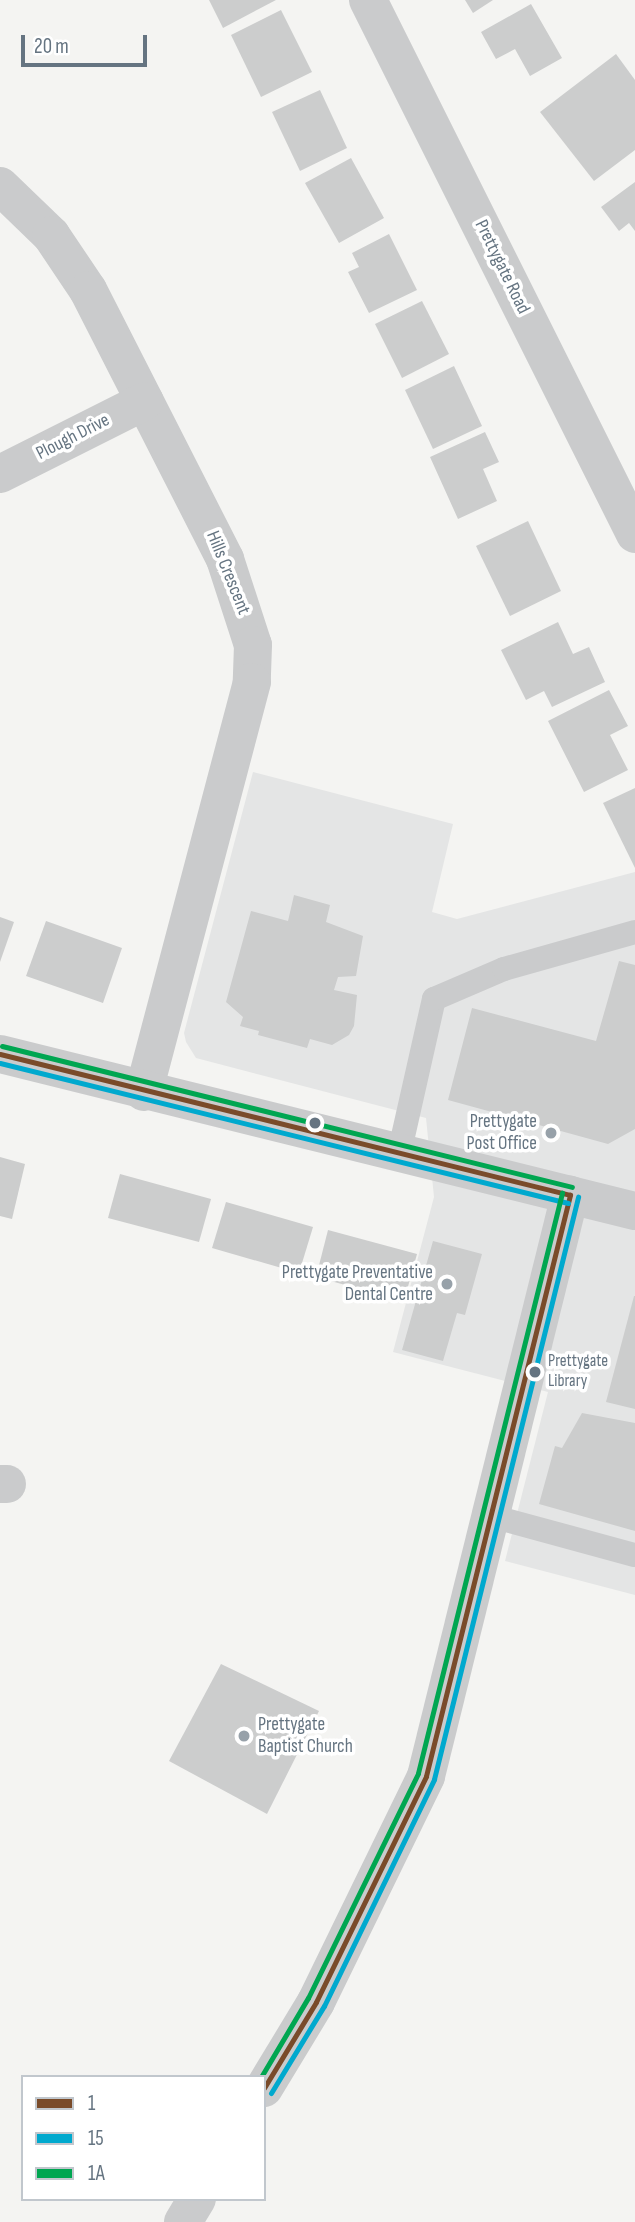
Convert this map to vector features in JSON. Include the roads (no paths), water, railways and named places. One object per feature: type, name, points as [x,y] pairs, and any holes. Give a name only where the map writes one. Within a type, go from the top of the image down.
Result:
[{"type":"street","name":"Prettygate Road","points":[[368,0],[635,534]]},
{"type":"street","name":"Hills Crescent","points":[[0,186],[51,235],[88,290],[225,559],[253,645],[252,682],[144,1092]]},
{"type":"street","name":"Plough Drive","points":[[0,474],[145,401]]},
{"type":"street","points":[[0,1054],[144,1092],[635,1211]]},
{"type":"street","points":[[266,2085],[316,2002],[426,1776],[570,1195]]},
{"type":"street","points":[[183,2222],[196,2201]]},
{"type":"lane","points":[[399,1154],[434,999],[504,968],[635,932]]},
{"type":"lane","points":[[491,1516],[635,1555]]},
{"type":"place","name":"Prettygate Post Office","points":[[551,1133]]},
{"type":"place","name":"Prettygate Preventative Dental Centre","points":[[447,1284]]},
{"type":"place","name":"Prettygate Library","points":[[535,1372]]},
{"type":"place","name":"Prettygate Baptist Church","points":[[244,1736]]}]
